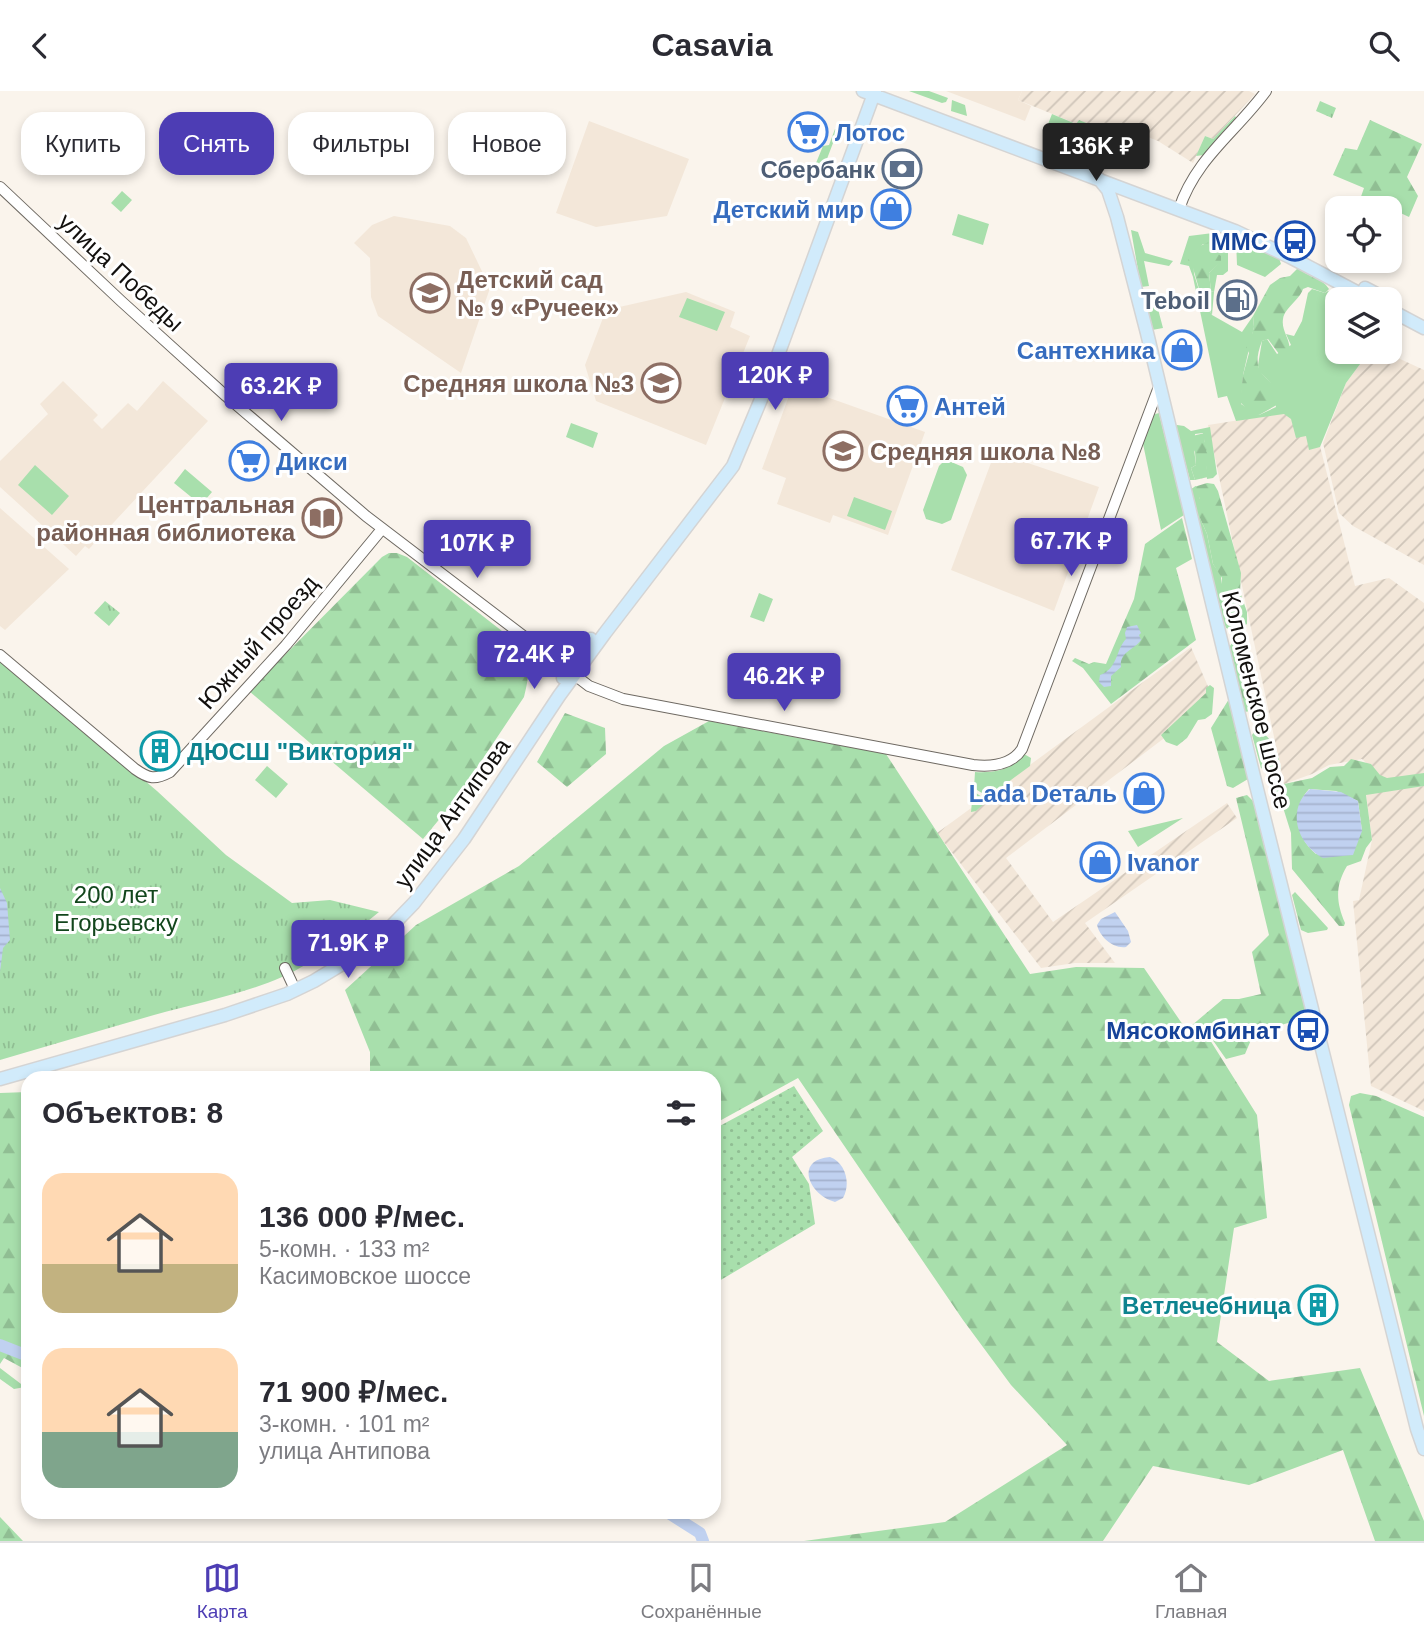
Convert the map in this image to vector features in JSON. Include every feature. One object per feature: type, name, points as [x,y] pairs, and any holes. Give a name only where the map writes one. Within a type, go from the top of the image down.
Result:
[{"type":"main road","points":[[872,92],[1103,177],[1134,185],[1265,245],[1347,287]]},
{"type":"main road","name":"улица Антипова","points":[[0,1071],[224,1008],[292,983],[352,949],[391,917],[412,895],[472,815],[571,672],[735,463],[767,385],[872,92]]},
{"type":"main road","points":[[1103,177],[1116,185],[1180,206],[1293,250],[1363,287]]},
{"type":"main road","name":"Коломенское шоссе","points":[[1103,177],[1116,208],[1259,797],[1424,1449]]},
{"type":"main road","points":[[1116,185],[1134,185]]},
{"type":"main road","name":"Коломенское шоссе","points":[[1116,185],[1119,193],[1116,208]]},
{"type":"main road","points":[[1116,208],[1122,197],[1143,195]]},
{"type":"main road","points":[[1402,308],[1424,320]]},
{"type":"main road","points":[[1402,316],[1424,328]]},
{"type":"main road","name":"улица Антипова","points":[[28,1071],[257,1005],[314,981],[352,958],[394,925],[431,883],[464,839],[571,672]]},
{"type":"main road","name":"улица Антипова","points":[[0,1079],[21,1073]]},
{"type":"street","points":[[1180,206],[1184,191],[1201,165],[1266,91]]},
{"type":"street","name":"улица Победы","points":[[0,187],[107,289],[226,396],[382,529],[589,686],[623,699],[973,765],[995,766],[1008,762],[1019,754],[1160,384]]},
{"type":"street","name":"Южный проезд","points":[[0,655],[135,769],[146,777],[160,778],[170,772],[257,677],[382,529]]},
{"type":"street","points":[[285,968],[292,983]]},
{"type":"shaded area","points":[[946,91],[1022,91],[1018,100],[1031,106],[1025,121]]},
{"type":"shaded area","points":[[1022,91],[1249,91],[1255,94],[1213,139],[1205,136],[1193,163],[1158,141],[1115,124],[1111,133],[1079,120],[1077,124],[1018,100]]},
{"type":"shaded area","points":[[589,121],[689,159],[667,216],[596,227],[556,213]]},
{"type":"shaded area","name":"Детский сад № 9 «Ручеек»","points":[[394,216],[450,226],[466,238],[490,288],[461,373],[378,316],[371,297],[370,258],[354,243],[372,225]]},
{"type":"shaded area","name":"Средняя школа №3","points":[[686,292],[735,312],[730,327],[750,336],[706,445],[596,401],[585,365],[606,310]]},
{"type":"shaded area","points":[[1402,360],[1424,370],[1424,565],[1353,526],[1339,513],[1323,443],[1346,383],[1360,364],[1402,364]]},
{"type":"shaded area","points":[[63,381],[98,415],[93,420],[102,429],[128,403],[137,411],[163,381],[208,421],[89,549],[85,546],[76,556],[0,487],[0,461],[48,414],[40,404]]},
{"type":"shaded area","name":"Средняя школа №8","points":[[793,385],[925,432],[888,535],[833,515],[830,523],[777,504],[786,478],[762,469]]},
{"type":"shaded area","points":[[1284,413],[1319,442],[1355,586],[1389,578],[1424,603],[1424,775],[1385,781],[1362,759],[1329,765],[1284,784],[1208,425]]},
{"type":"shaded area","points":[[995,452],[1099,487],[1054,611],[951,570]]},
{"type":"shaded area","points":[[0,508],[69,569],[5,630],[0,626]]},
{"type":"shaded area","points":[[1191,647],[1210,691],[1163,739],[1006,858],[1053,922],[1227,803],[1237,818],[1085,923],[1115,963],[1075,963],[1041,968],[937,833]]},
{"type":"shaded area","points":[[1424,786],[1424,1111],[1371,1086],[1353,901],[1359,900],[1372,840],[1366,794]]},
{"type":"green space","points":[[909,91],[929,91],[948,98],[942,103]]},
{"type":"green space","points":[[952,100],[965,105],[967,116],[951,111]]},
{"type":"green space","points":[[1320,101],[1336,108],[1332,118],[1316,111]]},
{"type":"green space","points":[[1052,114],[1076,124],[1079,120],[1111,133],[1098,166],[1043,144]]},
{"type":"green space","points":[[1235,116],[1237,119],[1204,155],[1196,156],[1205,136],[1213,139]]},
{"type":"green space","points":[[1370,120],[1422,144],[1407,177],[1418,196],[1409,217],[1402,214],[1402,196],[1361,196],[1364,188],[1333,175],[1345,148],[1357,150]]},
{"type":"green space","points":[[835,129],[838,130],[825,164],[820,162],[818,166],[816,163],[823,146],[829,145]]},
{"type":"green space","points":[[122,191],[132,200],[121,212],[111,203]]},
{"type":"green space","points":[[958,214],[989,224],[983,245],[952,235]]},
{"type":"green space","points":[[1131,230],[1138,232],[1145,253],[1173,261],[1169,266],[1144,261],[1149,286],[1141,287]]},
{"type":"green space","points":[[1213,233],[1228,239],[1228,271],[1217,275],[1214,292],[1211,291],[1209,273],[1221,260],[1220,256],[1203,244],[1193,255],[1194,274],[1204,306],[1212,315],[1242,332],[1253,316],[1254,327],[1243,375],[1241,404],[1259,415],[1276,407],[1271,383],[1259,371],[1262,341],[1267,339],[1277,354],[1291,345],[1286,334],[1294,336],[1302,321],[1308,293],[1312,289],[1325,293],[1325,364],[1360,364],[1346,383],[1320,447],[1309,450],[1306,436],[1296,438],[1291,419],[1284,414],[1236,421],[1227,396],[1218,398],[1193,277],[1189,266],[1180,264],[1189,236]]},
{"type":"green space","points":[[1236,240],[1279,258],[1281,264],[1265,277],[1237,265]]},
{"type":"green space","points":[[1209,242],[1213,250],[1221,256],[1221,261],[1209,273],[1211,291],[1214,292],[1212,315],[1204,306],[1188,260],[1200,246]]},
{"type":"green space","points":[[1298,268],[1327,287],[1325,287],[1325,293],[1308,287],[1303,289],[1286,311],[1283,324],[1289,353],[1282,358],[1268,339],[1262,341],[1258,354],[1260,371],[1275,386],[1282,402],[1259,415],[1252,414],[1240,402],[1249,353],[1246,339],[1252,334],[1253,316],[1270,285],[1280,278],[1290,276]]},
{"type":"green space","points":[[1154,294],[1163,328],[1152,330],[1143,296]]},
{"type":"green space","points":[[687,298],[725,312],[717,331],[679,317]]},
{"type":"green space","points":[[1159,413],[1184,515],[1161,530],[1142,439],[1152,415]]},
{"type":"green space","points":[[571,423],[598,433],[593,448],[566,437]]},
{"type":"green space","points":[[1177,425],[1191,431],[1210,427],[1217,474],[1213,478],[1207,479],[1203,433],[1195,434],[1196,465],[1191,468],[1195,480],[1190,480]]},
{"type":"green space","points":[[1205,433],[1204,441],[1209,457],[1206,463],[1208,477],[1195,480],[1191,468],[1196,465],[1195,452],[1190,444],[1192,436]]},
{"type":"green space","points":[[949,461],[963,467],[967,475],[951,520],[942,524],[926,519],[923,510],[939,466]]},
{"type":"green space","points":[[35,465],[69,496],[52,515],[18,485]]},
{"type":"green space","points":[[185,469],[212,492],[201,505],[174,483]]},
{"type":"green space","points":[[1214,484],[1218,491],[1241,573],[1240,592],[1247,612],[1247,624],[1238,630],[1230,627],[1224,617],[1225,612],[1221,606],[1226,600],[1225,594],[1220,590],[1222,578],[1213,564],[1207,534],[1200,518],[1200,499],[1194,487]]},
{"type":"green space","points":[[1196,486],[1200,499],[1200,518],[1207,534],[1213,564],[1221,575],[1221,587],[1226,600],[1224,612],[1227,621],[1235,630],[1233,631],[1226,628],[1221,615],[1191,489]]},
{"type":"green space","points":[[854,497],[892,511],[885,530],[847,516]]},
{"type":"green space","points":[[1182,518],[1192,559],[1176,568],[1196,640],[1111,704],[1083,668],[1072,661],[1075,658],[1089,664],[1106,664],[1134,599],[1145,544]]},
{"type":"green space","points":[[389,553],[407,557],[516,642],[528,668],[524,697],[456,799],[423,839],[249,691]]},
{"type":"green space","points":[[759,593],[773,599],[764,622],[750,617]]},
{"type":"green space","points":[[105,601],[120,613],[109,626],[94,613]]},
{"type":"green space","points":[[1232,643],[1238,645],[1246,669],[1250,669],[1254,674],[1250,700],[1253,704],[1259,703],[1260,716],[1253,722],[1250,720],[1251,711],[1244,712],[1230,651]]},
{"type":"green space","name":"200 лет Егорьевску","points":[[0,658],[157,791],[226,855],[292,903],[330,900],[379,912],[320,956],[282,977],[235,994],[0,1060]]},
{"type":"green space","points":[[1210,685],[1214,688],[1212,714],[1198,720],[1187,738],[1177,746],[1166,742],[1161,735],[1206,693],[1206,688]]},
{"type":"green space","points":[[1229,699],[1248,779],[1233,788],[1227,786],[1211,728]]},
{"type":"green space","points":[[565,713],[605,728],[606,754],[567,787],[537,762]]},
{"type":"green space","points":[[709,721],[886,754],[1030,974],[1076,967],[1144,968],[1183,1025],[1210,1040],[1257,1115],[1267,1218],[1234,1228],[1217,1342],[1269,1381],[1360,1368],[1424,1521],[1424,1541],[1375,1541],[1343,1450],[1249,1485],[1153,1466],[1103,1541],[804,1541],[945,1522],[1067,1445],[1011,1385],[963,1320],[798,1078],[721,1120],[721,1071],[370,1071],[370,1052],[345,990],[416,925],[519,866],[664,746]]},
{"type":"green space","points":[[1256,729],[1273,745],[1281,768],[1278,771],[1270,773],[1261,768],[1252,735]]},
{"type":"green space","points":[[1024,754],[1031,758],[1030,766],[988,797],[974,788],[975,772],[1002,769],[1014,764]]},
{"type":"green space","points":[[1351,759],[1371,764],[1380,775],[1387,778],[1424,773],[1424,786],[1366,795],[1372,840],[1361,861],[1347,866],[1340,880],[1339,901],[1345,923],[1344,926],[1339,926],[1292,869],[1291,833],[1281,801],[1270,787],[1312,778],[1330,767],[1344,766]],"holes":[[[1309,789],[1336,791],[1358,801],[1362,831],[1316,854],[1300,832],[1300,805]]]},
{"type":"green space","points":[[267,766],[288,784],[276,798],[255,780]]},
{"type":"green space","points":[[973,791],[986,802],[971,812]]},
{"type":"green space","points":[[1247,795],[1255,803],[1307,1007],[1305,1018],[1254,1033],[1245,1054],[1226,1059],[1212,1039],[1191,1026],[1223,999],[1261,994],[1252,952],[1269,935],[1236,798]]},
{"type":"green space","points":[[1183,818],[1138,847],[1128,831]]},
{"type":"green space","points":[[1295,892],[1327,930],[1308,933],[1301,930],[1292,895]]},
{"type":"green space","points":[[794,1086],[823,1131],[792,1157],[809,1184],[815,1224],[721,1280],[721,1125]]},
{"type":"green space","points":[[21,1092],[21,1367],[4,1358],[0,1364],[0,1093]]},
{"type":"green space","points":[[1360,1093],[1376,1096],[1424,1117],[1424,1416],[1349,1105],[1351,1096]]},
{"type":"green space","points":[[0,1368],[21,1384],[21,1388],[14,1389],[0,1379]]},
{"type":"green space","points":[[0,1517],[23,1541],[0,1541]]},
{"type":"water","points":[[1137,625],[1141,640],[1122,658],[1121,667],[1111,676],[1111,686],[1104,687],[1099,682],[1100,675],[1114,664],[1126,639],[1127,627]]},
{"type":"water","points":[[1310,789],[1341,792],[1358,801],[1362,831],[1353,855],[1323,858],[1314,852],[1301,836],[1298,807]]},
{"type":"water","points":[[0,888],[7,903],[10,940],[3,948],[0,972]]},
{"type":"water","points":[[1115,912],[1128,931],[1131,942],[1126,947],[1116,946],[1108,941],[1097,925],[1101,919]]},
{"type":"water","points":[[830,1157],[840,1164],[847,1180],[843,1198],[835,1202],[818,1193],[809,1178],[812,1164]]},
{"type":"waterway","points":[[0,1345],[21,1353]]},
{"type":"waterway","points":[[678,1519],[700,1533],[703,1541]]},
{"type":"place","name":"Лотос","points":[[808,132]]},
{"type":"place","name":"Сбербанк","points":[[902,169]]},
{"type":"place","name":"Детский мир","points":[[891,209]]},
{"type":"place","name":"ММС","points":[[1295,241]]},
{"type":"place","name":"Детский сад № 9 «Ручеек»","points":[[430,293]]},
{"type":"place","name":"Teboil","points":[[1237,300]]},
{"type":"place","name":"Сантехника","points":[[1182,350]]},
{"type":"place","name":"Средняя школа №3","points":[[661,383]]},
{"type":"place","name":"Антей","points":[[907,406]]},
{"type":"place","name":"Средняя школа №8","points":[[843,451]]},
{"type":"place","name":"Дикси","points":[[249,461]]},
{"type":"place","name":"Центральная районная библиотека","points":[[322,518]]},
{"type":"place","name":"ДЮСШ \"Виктория\"","points":[[160,751]]},
{"type":"place","name":"Lada Dеталь","points":[[1144,793]]},
{"type":"place","name":"Ivanor","points":[[1100,862]]},
{"type":"place","name":"Мясокомбинат","points":[[1308,1030]]},
{"type":"place","name":"Ветлечебница","points":[[1318,1305]]}]
